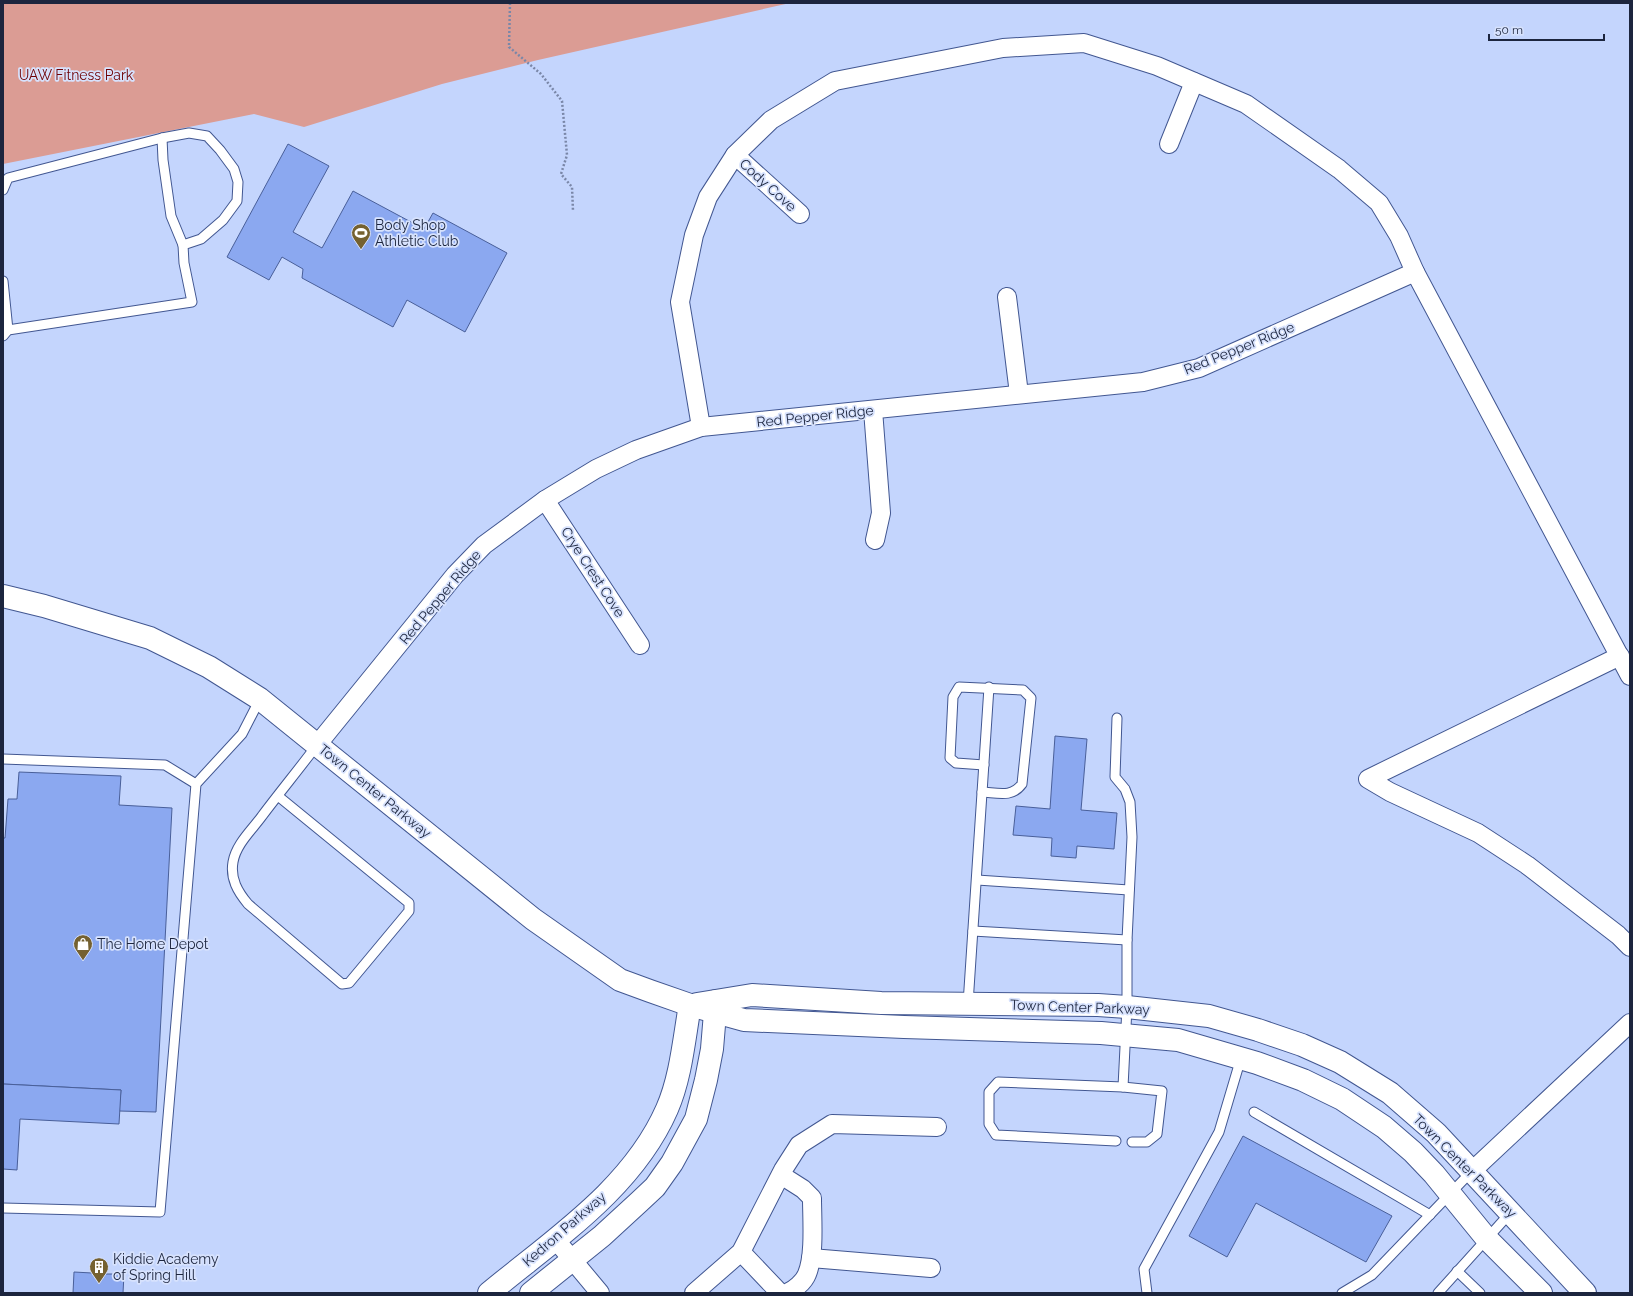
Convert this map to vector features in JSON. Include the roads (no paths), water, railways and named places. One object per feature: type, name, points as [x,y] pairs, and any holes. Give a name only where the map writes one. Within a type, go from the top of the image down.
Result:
[{"type":"street","points":[[701,428],[680,302],[694,235],[708,197],[735,155],[771,120],[835,80],[1003,48],[1084,43],[1157,66],[1246,104],[1339,169],[1378,202],[1399,236],[1415,272],[1630,676]]},
{"type":"street","points":[[1169,144],[1194,82]]},
{"type":"street","name":"Cody Cove","points":[[735,155],[800,214]]},
{"type":"street","name":"Red Pepper Ridge","points":[[317,745],[455,575],[484,546],[545,500],[596,469],[636,450],[701,428],[1143,382],[1200,368],[1415,272]]},
{"type":"street","points":[[1007,297],[1019,394]]},
{"type":"street","points":[[873,410],[881,513],[875,540]]},
{"type":"street","name":"Crye Crest Cove","points":[[545,500],[640,645]]},
{"type":"street","name":"Town Center Parkway","points":[[3,596],[44,606],[150,638],[209,667],[260,699],[533,919],[620,980],[690,1005],[715,1006],[752,995],[881,1003],[1127,1006],[1216,1018],[1302,1045],[1340,1062],[1390,1093],[1436,1133],[1585,1293]]},
{"type":"street","name":"Town Center Parkway","points":[[3,609],[44,606]]},
{"type":"street","points":[[1620,656],[1368,779],[1390,792],[1478,833],[1527,865],[1618,935],[1630,947]]},
{"type":"street","name":"Kedron Parkway","points":[[489,1293],[584,1216],[628,1173],[647,1148],[668,1108],[678,1073],[690,1005]]},
{"type":"street","name":"Town Center Parkway","points":[[715,1006],[744,1020],[1125,1035],[1178,1040],[1241,1058],[1303,1080],[1342,1099],[1384,1127],[1413,1152],[1488,1239],[1541,1293]]},
{"type":"street","name":"Kedron Parkway","points":[[531,1293],[602,1236],[639,1202],[655,1187],[672,1163],[696,1119],[712,1049],[715,1006]]},
{"type":"street","points":[[1472,1171],[1630,1023]]},
{"type":"street","points":[[694,1293],[741,1252],[781,1175],[799,1145],[832,1124],[936,1127]]},
{"type":"street","points":[[781,1175],[803,1189],[812,1198],[811,1258],[807,1276],[793,1290],[787,1293]]},
{"type":"street","points":[[555,1239],[600,1293]]},
{"type":"street","points":[[741,1252],[780,1293]]},
{"type":"street","points":[[811,1258],[931,1268]]},
{"type":"lane","points":[[3,190],[8,178],[162,138],[189,133],[207,136],[234,169],[238,182],[237,201],[223,220],[201,239],[182,245]]},
{"type":"lane","points":[[3,281],[5,333],[192,302],[182,245],[171,216],[163,160],[162,138]]},
{"type":"lane","points":[[982,792],[1011,793],[1017,791],[1022,784],[1030,706],[1030,698],[1023,690],[989,687],[959,687],[953,697],[950,758],[956,763],[984,765]]},
{"type":"lane","points":[[968,1004],[989,687]]},
{"type":"lane","points":[[3,1208],[160,1212],[196,784],[242,734],[260,699]]},
{"type":"lane","points":[[1117,718],[1115,777],[1125,789],[1130,802],[1132,837],[1126,940],[1127,1006],[1123,1087]]},
{"type":"lane","points":[[278,796],[409,903],[409,911],[349,983],[342,984],[248,904],[238,893],[234,878],[232,863],[236,850],[317,745]]},
{"type":"lane","points":[[3,759],[165,765],[196,784]]},
{"type":"lane","points":[[977,880],[1129,890]]},
{"type":"lane","points":[[973,931],[1126,940]]},
{"type":"lane","points":[[1147,1293],[1144,1268],[1219,1132],[1241,1058]]},
{"type":"lane","points":[[1116,1141],[996,1134],[989,1124],[989,1092],[998,1082],[1123,1087],[1162,1091],[1157,1134],[1147,1142],[1132,1142]]},
{"type":"lane","points":[[1254,1112],[1430,1215]]},
{"type":"lane","points":[[1342,1293],[1372,1275],[1472,1171]]},
{"type":"lane","points":[[1438,1293],[1511,1212]]},
{"type":"lane","points":[[1457,1271],[1480,1293]]},
{"type":"place","name":"Body Shop Athletic Club","points":[[361,250]]},
{"type":"place","name":"The Home Depot","points":[[83,961]]},
{"type":"place","name":"Kiddie Academy of Spring Hill","points":[[99,1284]]},
{"type":"park label","name":"UAW Fitness Park","points":[[76,75]]}]
